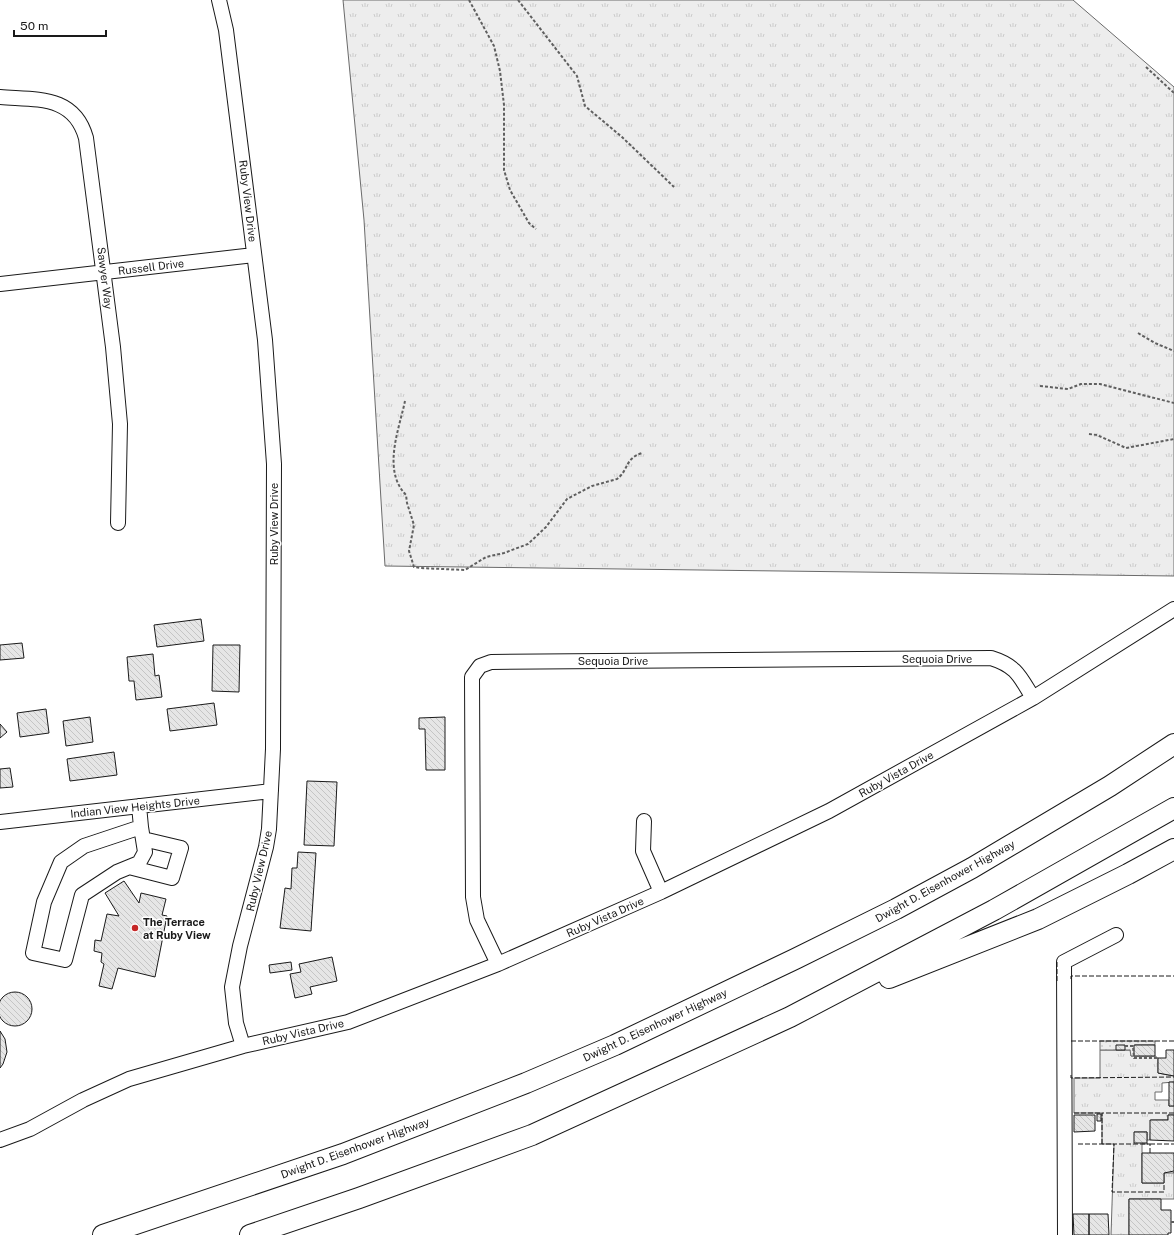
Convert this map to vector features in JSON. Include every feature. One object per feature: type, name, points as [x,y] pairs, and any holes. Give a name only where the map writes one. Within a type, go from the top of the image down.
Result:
[{"type":"highway","points":[[1110,786],[1174,738]]},
{"type":"highway","name":"Dwight D. Eisenhower Highway","points":[[103,1235],[343,1154],[526,1083],[615,1044],[896,909],[972,868],[1110,786],[1174,744]]},
{"type":"highway","points":[[790,1017],[994,910],[1174,808]]},
{"type":"highway","points":[[250,1235],[359,1198],[532,1135],[790,1017],[1038,918],[1128,874],[1174,849]]},
{"type":"street","name":"Ruby View Drive","points":[[219,0],[226,30],[266,354],[274,464],[273,749],[266,847],[240,946],[232,987],[236,1023],[243,1046]]},
{"type":"street","name":"Sawyer Way","points":[[0,97],[52,101],[65,107],[76,116],[84,128],[104,273],[120,424],[118,523]]},
{"type":"street","name":"Russell Drive","points":[[0,284],[254,255]]},
{"type":"street","name":"Ruby Vista Drive","points":[[0,1140],[30,1129],[83,1100],[129,1079],[243,1046],[348,1022],[498,964],[661,892],[829,811],[1033,698],[1174,609]]},
{"type":"street","name":"Sequoia Drive","points":[[498,964],[477,920],[473,898],[472,677],[480,666],[492,662],[991,658],[1006,662],[1016,670],[1033,698]]},
{"type":"street","name":"Indian View Heights Drive","points":[[0,822],[270,792]]},
{"type":"street","points":[[129,867],[172,878],[181,848],[142,833],[84,846],[61,862],[44,902],[33,953],[65,960],[82,895],[117,872],[129,867],[139,863],[145,852],[142,833],[139,806]]},
{"type":"street","points":[[644,821],[643,851],[661,892]]},
{"type":"street","points":[[1065,1235],[1064,962],[1116,935]]},
{"type":"path","points":[[469,0],[494,46],[500,71],[504,105],[504,170],[510,190],[529,222],[536,229]]},
{"type":"path","points":[[518,0],[577,76],[586,106],[622,137],[674,187]]},
{"type":"path","points":[[1146,67],[1174,93]]},
{"type":"path","points":[[1138,333],[1155,343],[1174,351]]},
{"type":"path","points":[[1040,386],[1068,389],[1081,384],[1100,384],[1174,403]]},
{"type":"path","points":[[405,401],[396,441],[393,463],[399,487],[406,494],[407,503],[414,525],[409,551],[414,567],[464,570],[486,557],[504,553],[528,544],[546,527],[567,499],[592,486],[617,479],[620,477],[629,460],[642,453]]},
{"type":"path","points":[[1090,434],[1097,435],[1126,448],[1139,447],[1174,438]]},
{"type":"path","points":[[1125,1046],[1133,1046],[1134,1058],[1157,1058]]},
{"type":"green space","points":[[343,0],[1073,0],[1174,87],[1174,576],[385,566],[364,220]]},
{"type":"green space","points":[[1100,1041],[1155,1041],[1155,1045],[1135,1045],[1134,1056],[1131,1056],[1130,1050],[1100,1050]]},
{"type":"green space","points":[[1100,1050],[1131,1050],[1131,1056],[1155,1056],[1158,1058],[1158,1073],[1174,1076],[1174,1082],[1162,1083],[1162,1092],[1155,1092],[1155,1100],[1169,1100],[1169,1106],[1174,1106],[1174,1115],[1168,1115],[1168,1120],[1151,1120],[1150,1140],[1147,1140],[1147,1132],[1134,1132],[1148,1144],[1142,1144],[1142,1183],[1164,1183],[1164,1173],[1174,1173],[1174,1199],[1129,1199],[1129,1235],[1111,1235],[1114,1144],[1102,1144],[1102,1113],[1074,1113],[1074,1078],[1100,1078]]},
{"type":"building","points":[[201,619],[204,641],[157,647],[154,625]]},
{"type":"building","points":[[22,643],[24,658],[0,660],[0,645]]},
{"type":"building","points":[[213,645],[240,645],[239,692],[212,691]]},
{"type":"building","points":[[153,654],[155,676],[159,675],[162,697],[136,700],[134,681],[129,681],[127,657]]},
{"type":"building","points":[[214,703],[217,725],[170,731],[167,709]]},
{"type":"building","points":[[46,709],[49,733],[20,737],[17,713]]},
{"type":"building","points":[[90,717],[93,742],[66,746],[63,721]]},
{"type":"building","points":[[445,717],[445,770],[426,770],[425,729],[419,729],[419,718]]},
{"type":"building","points":[[0,724],[7,732],[0,738]]},
{"type":"building","points":[[114,752],[117,775],[70,781],[67,759]]},
{"type":"building","points":[[10,768],[13,787],[0,788],[0,769]]},
{"type":"building","points":[[307,781],[337,782],[334,846],[304,845]]},
{"type":"building","points":[[298,852],[316,853],[311,931],[280,928],[285,888],[291,889],[292,868],[297,868]]},
{"type":"building","name":"The Terrace at Ruby View","points":[[124,881],[139,903],[141,893],[166,899],[162,915],[167,916],[155,977],[118,968],[112,989],[99,986],[104,964],[101,962],[102,953],[94,951],[95,940],[101,941],[107,914],[119,916],[105,893]]},
{"type":"building","points":[[332,957],[337,981],[310,987],[312,994],[295,998],[290,974],[301,972],[299,964]]},
{"type":"building","points":[[291,962],[292,970],[270,973],[269,965]]},
{"type":"building","points":[[15,992],[27,997],[32,1009],[27,1021],[15,1026],[3,1021],[-2,1009],[3,997]]},
{"type":"building","points":[[0,1031],[5,1039],[7,1052],[0,1068]]},
{"type":"building","points":[[1116,1045],[1125,1045],[1125,1050],[1116,1050]]},
{"type":"building","points":[[1134,1045],[1155,1045],[1155,1056],[1134,1056]]},
{"type":"building","points":[[1166,1050],[1174,1050],[1174,1076],[1158,1073],[1158,1058],[1166,1058]]},
{"type":"building","points":[[1169,1082],[1174,1082],[1174,1106],[1169,1106]]},
{"type":"building","points":[[1097,1114],[1101,1114],[1101,1121],[1097,1121]]},
{"type":"building","points":[[1074,1115],[1095,1115],[1095,1131],[1074,1132]]},
{"type":"building","points":[[1168,1115],[1174,1115],[1174,1141],[1150,1140],[1150,1120],[1168,1120]]},
{"type":"building","points":[[1134,1132],[1147,1132],[1147,1143],[1134,1143]]},
{"type":"building","points":[[1142,1153],[1174,1153],[1174,1171],[1164,1173],[1164,1183],[1142,1183]]},
{"type":"building","points":[[1129,1199],[1161,1199],[1161,1210],[1171,1210],[1171,1233],[1168,1233],[1168,1235],[1129,1235]]},
{"type":"building","points":[[1073,1214],[1089,1214],[1089,1235],[1074,1235]]},
{"type":"building","points":[[1089,1214],[1108,1214],[1109,1235],[1089,1235]]},
{"type":"fence","points":[[1057,962],[1057,981]]},
{"type":"fence","points":[[1071,979],[1071,976],[1174,976]]},
{"type":"fence","points":[[1071,1041],[1174,1041]]},
{"type":"fence","points":[[1071,1075],[1071,1078],[1174,1077]]},
{"type":"fence","points":[[1074,1113],[1102,1113]]},
{"type":"fence","points":[[1102,1144],[1102,1113],[1174,1113]]},
{"type":"fence","points":[[1078,1144],[1114,1144]]},
{"type":"fence","points":[[1150,1153],[1150,1144],[1114,1144],[1112,1192],[1164,1192],[1164,1183]]},
{"type":"fence","points":[[1150,1144],[1174,1144]]},
{"type":"place","name":"The Terrace at Ruby View","points":[[135,928]]}]
